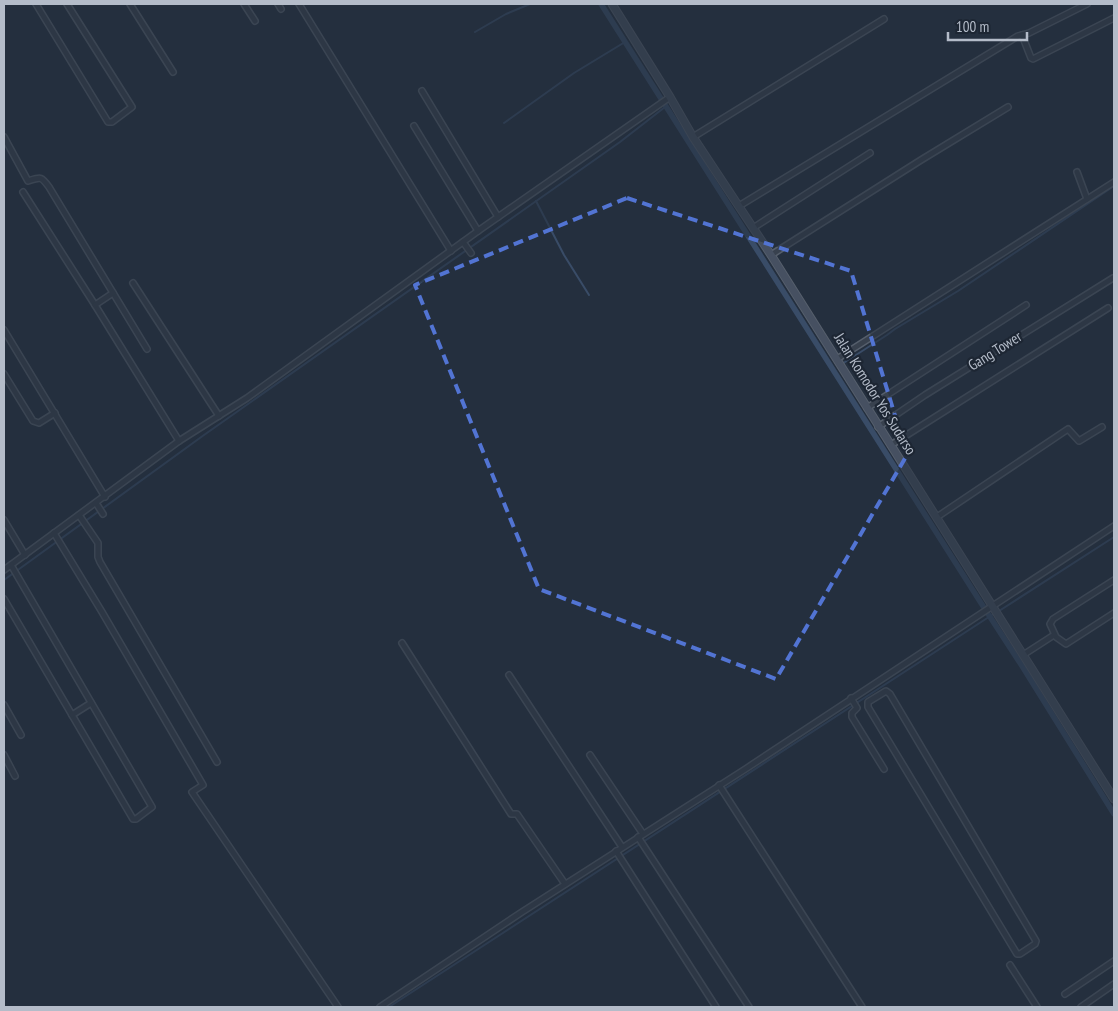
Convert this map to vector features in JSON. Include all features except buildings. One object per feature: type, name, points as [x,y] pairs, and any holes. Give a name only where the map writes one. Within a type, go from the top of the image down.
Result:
[{"type":"street","points":[[36,4],[108,122],[112,122],[132,107],[67,4]]},
{"type":"street","points":[[130,4],[173,72]]},
{"type":"street","points":[[244,4],[255,21]]},
{"type":"street","points":[[299,4],[451,251]]},
{"type":"street","name":"Jalan Komodor Yos Sudarso","points":[[612,4],[693,137],[772,255],[878,427],[937,517],[991,608],[1000,618],[1114,799]]},
{"type":"street","points":[[739,206],[1018,36],[1029,33],[1087,4]]},
{"type":"street","points":[[1022,35],[1033,59],[1114,18]]},
{"type":"street","points":[[693,137],[884,19]]},
{"type":"street","points":[[422,91],[498,217]]},
{"type":"street","points":[[4,570],[12,567],[25,555],[98,505],[105,497],[179,441],[247,398],[451,251],[464,244],[478,231],[669,98]]},
{"type":"street","points":[[772,255],[1008,107]]},
{"type":"street","points":[[414,126],[478,231]]},
{"type":"street","points":[[4,138],[28,181],[43,178],[147,348]]},
{"type":"street","points":[[754,228],[870,153]]},
{"type":"street","points":[[1077,172],[1087,199]]},
{"type":"street","points":[[839,363],[1114,182]]},
{"type":"street","points":[[24,192],[179,441]]},
{"type":"street","points":[[464,244],[470,252]]},
{"type":"street","name":"Gang Tower","points":[[878,427],[925,395],[1113,278]]},
{"type":"street","points":[[133,283],[219,416]]},
{"type":"street","points":[[95,305],[113,293]]},
{"type":"street","points":[[867,408],[1026,305]]},
{"type":"street","points":[[891,445],[1108,308]]},
{"type":"street","points":[[4,330],[105,497]]},
{"type":"street","points":[[4,374],[33,421],[39,423],[55,413]]},
{"type":"street","points":[[937,517],[1068,428],[1079,442],[1102,427]]},
{"type":"street","points":[[98,505],[103,513]]},
{"type":"street","points":[[81,517],[98,543],[100,562],[217,762]]},
{"type":"street","points":[[4,520],[25,555]]},
{"type":"street","points":[[380,1007],[565,884],[720,786],[1114,526]]},
{"type":"street","points":[[55,535],[108,620],[203,785],[192,792],[338,1007]]},
{"type":"street","points":[[4,599],[133,819],[136,819],[152,807],[12,567]]},
{"type":"street","points":[[1114,580],[1052,619],[1050,624],[1054,636],[1066,644],[1114,614]]},
{"type":"street","points":[[1023,655],[1054,636]]},
{"type":"street","points":[[402,643],[511,814],[517,814],[565,884]]},
{"type":"street","points":[[509,675],[622,847]]},
{"type":"street","points":[[875,684],[881,692]]},
{"type":"street","points":[[886,691],[890,694],[1036,941],[1035,944],[1020,954],[1016,954],[868,707],[868,702],[881,692],[886,691]]},
{"type":"street","points":[[852,698],[857,708],[852,713],[852,717],[884,769]]},
{"type":"street","points":[[72,715],[91,704]]},
{"type":"street","points":[[4,705],[21,735]]},
{"type":"street","points":[[4,755],[15,776]]},
{"type":"street","points":[[590,755],[644,846],[749,1007]]},
{"type":"street","points":[[720,786],[862,1007]]},
{"type":"street","points":[[616,852],[716,1007]]},
{"type":"street","points":[[1065,994],[1114,961]]},
{"type":"street","points":[[1010,965],[1037,1007]]},
{"type":"street","points":[[1081,1006],[1114,984]]},
{"type":"highlighted area","points":[[627,198],[851,271],[907,455],[776,679],[539,589],[415,285]]},
{"type":"waterway","points":[[475,32],[506,14],[530,4]]},
{"type":"waterway","points":[[601,4],[1114,814]]},
{"type":"waterway","points":[[504,123],[574,73],[625,42]]},
{"type":"waterway","points":[[4,580],[204,435],[620,142],[665,107]]},
{"type":"waterway","points":[[842,364],[958,291],[1114,186]]},
{"type":"waterway","points":[[536,201],[564,255],[589,295]]},
{"type":"waterway","points":[[999,611],[1114,537]]},
{"type":"waterway","points":[[389,1007],[995,613]]}]
